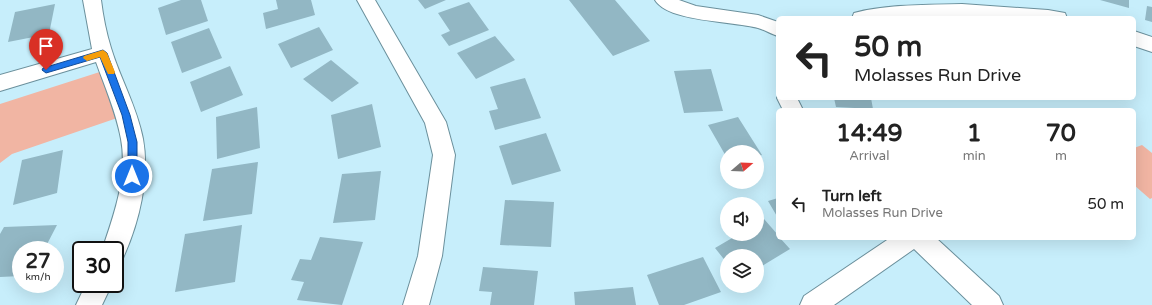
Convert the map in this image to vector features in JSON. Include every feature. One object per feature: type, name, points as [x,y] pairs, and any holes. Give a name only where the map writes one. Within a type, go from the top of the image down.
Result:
[{"type":"street","points":[[92,0],[103,53],[126,115],[132,142],[132,176],[129,207],[117,241]]},
{"type":"street","points":[[366,0],[435,122],[444,155],[430,256],[416,305]]},
{"type":"street","points":[[664,0],[671,5],[696,12],[756,21],[776,28]]},
{"type":"street","points":[[880,16],[960,5],[1048,16]]},
{"type":"street","points":[[1136,39],[1152,46]]},
{"type":"street","points":[[0,83],[103,53]]},
{"type":"street","points":[[814,305],[907,240]]},
{"type":"street","points":[[921,240],[990,305]]},
{"type":"street","points":[[89,305],[95,293]]},
{"type":"shaded area","points":[[109,69],[126,115],[12,154],[0,163],[0,104]]},
{"type":"shaded area","points":[[1142,145],[1152,153],[1152,198],[1150,199],[1136,187],[1136,147]]},
{"type":"building","points":[[181,0],[201,0],[208,21],[166,35],[158,8]]},
{"type":"building","points":[[276,0],[311,0],[315,15],[266,29],[263,13],[278,9]]},
{"type":"building","points":[[418,0],[446,0],[425,9]]},
{"type":"building","points":[[569,0],[615,0],[650,41],[613,56]]},
{"type":"building","points":[[1100,0],[1129,0],[1129,8]]},
{"type":"building","points":[[469,2],[489,30],[449,46],[441,35],[450,31],[438,13]]},
{"type":"building","points":[[55,4],[49,34],[8,42],[15,12]]},
{"type":"building","points":[[1147,6],[1152,7],[1152,22],[1145,20]]},
{"type":"building","points":[[319,27],[333,50],[291,68],[278,44]]},
{"type":"building","points":[[209,28],[222,58],[182,73],[171,42]]},
{"type":"building","points":[[495,36],[515,60],[476,79],[457,53]]},
{"type":"building","points":[[331,60],[359,83],[332,102],[303,79]]},
{"type":"building","points":[[230,66],[243,95],[201,112],[190,82]]},
{"type":"building","points":[[711,69],[723,111],[684,113],[674,71]]},
{"type":"building","points":[[525,78],[541,118],[495,130],[489,111],[498,109],[490,87]]},
{"type":"building","points":[[834,100],[871,100],[873,108],[854,108],[836,107]]},
{"type":"building","points":[[372,104],[381,147],[338,159],[331,115]]},
{"type":"building","points":[[257,107],[260,148],[217,159],[216,117]]},
{"type":"building","points":[[738,117],[756,145],[720,146],[708,125]]},
{"type":"building","points":[[546,133],[561,171],[512,185],[499,146]]},
{"type":"building","points":[[63,150],[57,193],[13,205],[22,160]]},
{"type":"building","points":[[258,162],[252,214],[203,221],[212,169]]},
{"type":"building","points":[[381,171],[375,220],[333,223],[342,174]]},
{"type":"building","points":[[776,199],[776,215],[768,201]]},
{"type":"building","points":[[505,200],[554,202],[551,247],[500,245]]},
{"type":"building","points":[[764,219],[776,233],[776,240],[782,240],[790,249],[764,265],[764,249],[720,249],[720,254],[715,248],[727,241],[764,241]]},
{"type":"building","points":[[57,225],[49,241],[12,241],[12,276],[0,277],[0,234],[4,227]]},
{"type":"building","points":[[242,225],[235,282],[175,292],[185,234]]},
{"type":"building","points":[[320,237],[363,242],[342,305],[297,300],[304,282],[291,280],[300,259],[311,260]]},
{"type":"building","points":[[703,257],[720,292],[684,305],[659,305],[647,275]]},
{"type":"building","points":[[483,267],[538,271],[534,305],[490,305],[492,292],[479,291]]},
{"type":"building","points":[[633,287],[636,305],[575,305],[574,292]]},
{"type":"slow traffic","points":[[87,58],[103,53],[111,72]]},
{"type":"route","points":[[46,70],[103,53],[126,115],[132,142],[132,176]]}]
